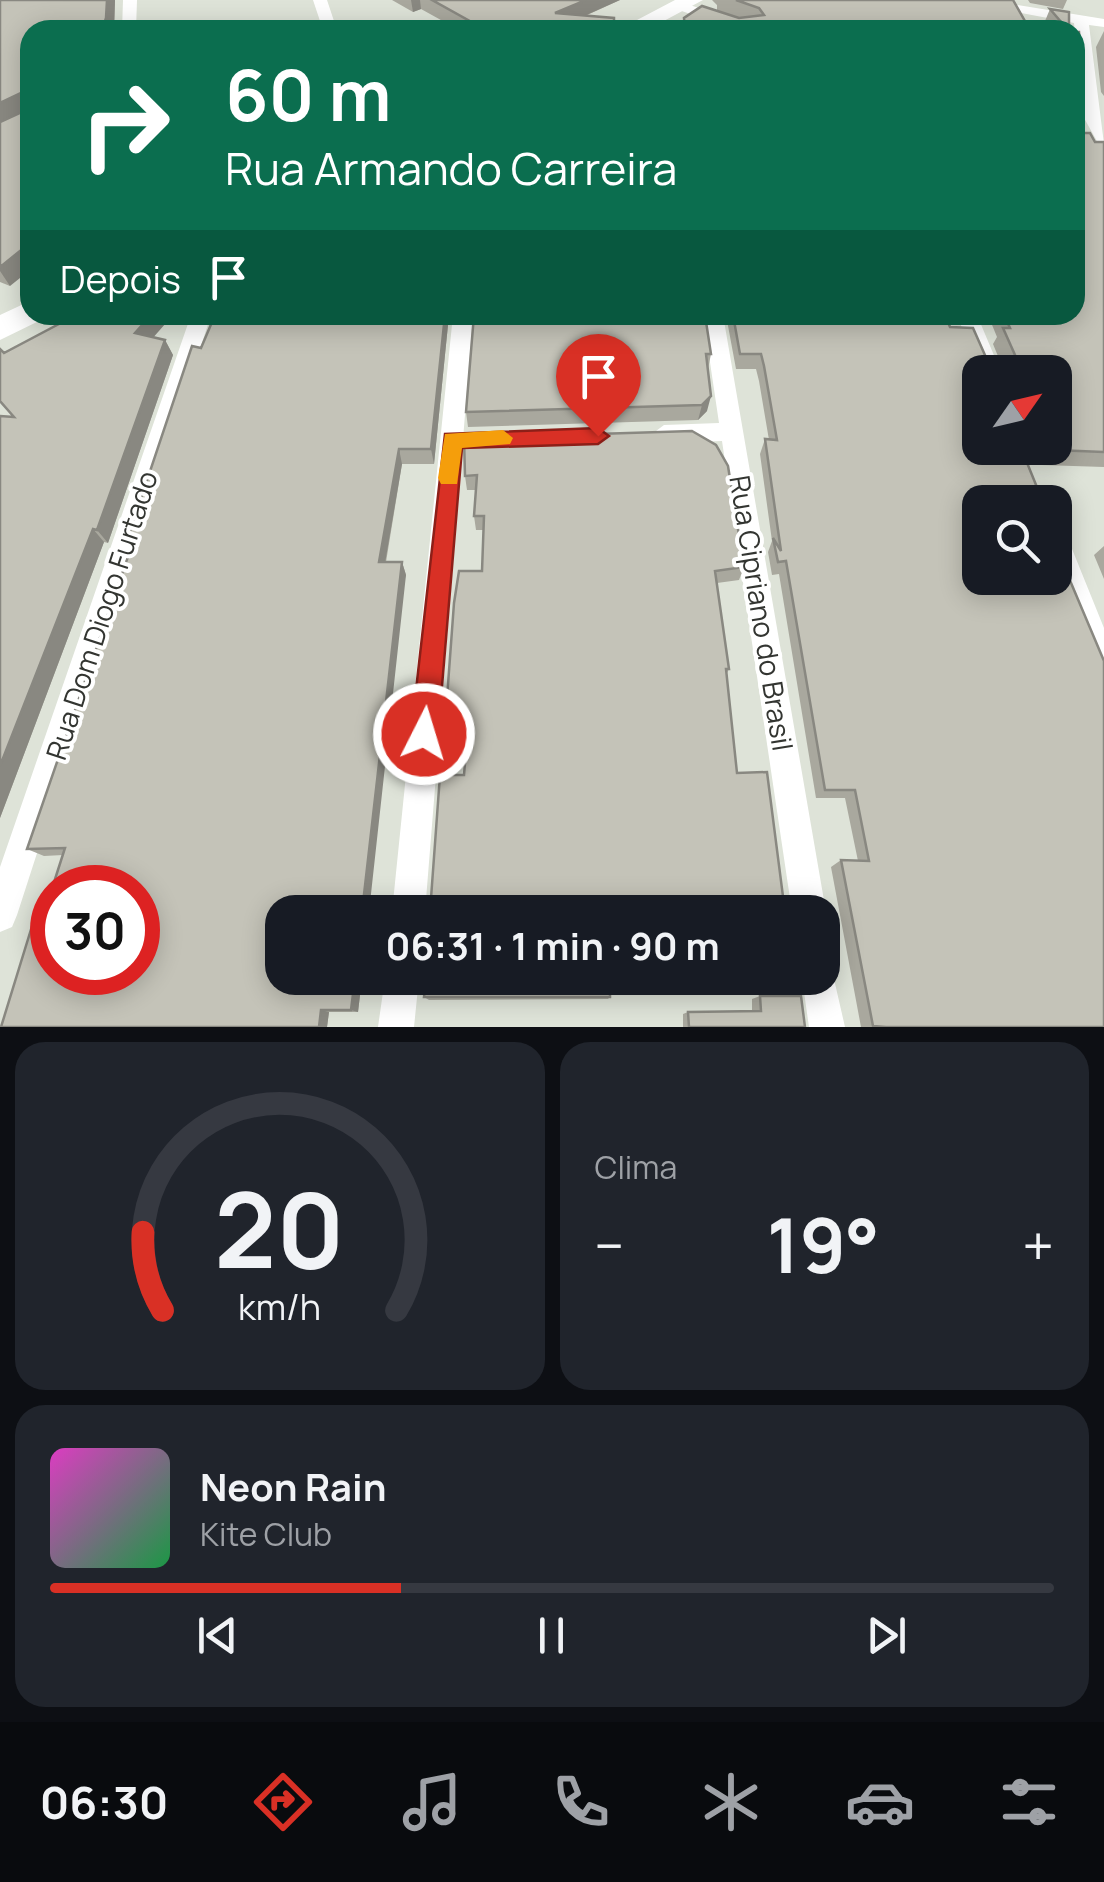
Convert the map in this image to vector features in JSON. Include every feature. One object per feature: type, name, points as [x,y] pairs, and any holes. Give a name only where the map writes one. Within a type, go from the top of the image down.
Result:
[{"type":"main road","points":[[662,20],[687,3]]},
{"type":"street","points":[[960,0],[1081,20]]},
{"type":"street","points":[[687,3],[727,20]]},
{"type":"street","points":[[1085,64],[1090,118],[1104,139]]},
{"type":"street","name":"Rua Dom Diogo Furtado","points":[[0,915],[199,325]]},
{"type":"street","points":[[410,895],[462,440],[462,325]]},
{"type":"street","name":"Rua Cipriano do Brasil","points":[[715,325],[805,895]]},
{"type":"street","points":[[971,325],[983,355]]},
{"type":"street","points":[[638,435],[734,432]]},
{"type":"street","points":[[1072,582],[1104,663]]},
{"type":"street","points":[[396,1027],[400,995]]},
{"type":"street","points":[[821,995],[826,1027]]},
{"type":"building","points":[[0,0],[107,0],[105,20],[20,20],[20,93],[0,103]]},
{"type":"building","points":[[432,0],[586,0],[555,13],[614,18],[614,20],[468,20]]},
{"type":"building","points":[[736,0],[1013,0],[1024,20],[684,20],[702,6],[739,18],[764,15],[759,8]]},
{"type":"building","points":[[1050,9],[1069,12],[1069,20],[1059,20]]},
{"type":"building","points":[[20,113],[20,251],[0,267],[0,122]]},
{"type":"building","points":[[1085,133],[1090,133],[1095,142],[1104,142],[1104,452],[1072,451],[1072,355],[1015,355],[1003,328],[1085,325]]},
{"type":"building","points":[[57,325],[142,325],[135,333],[165,340],[97,530],[93,529],[0,766],[0,416],[14,417],[0,401],[0,349],[4,353]]},
{"type":"building","points":[[211,325],[444,325],[431,449],[399,449],[379,562],[402,562],[364,895],[265,895],[265,995],[353,995],[351,1010],[321,1010],[319,1027],[1,1027],[30,933],[30,995],[160,995],[160,865],[59,865],[65,848],[27,849],[133,542],[127,540],[192,346],[201,348]]},
{"type":"building","points":[[473,325],[707,325],[711,396],[702,405],[466,412]]},
{"type":"building","points":[[735,325],[973,328],[985,355],[962,355],[962,465],[1028,465],[1036,485],[962,485],[962,595],[1072,595],[1072,585],[1104,661],[1104,1027],[873,1026],[841,860],[869,861],[855,790],[825,790],[786,561],[778,562],[773,538],[781,551],[765,439],[777,440],[764,366],[761,354],[740,354]]},
{"type":"building","points":[[692,431],[716,445],[728,466],[744,567],[715,571],[729,669],[737,773],[767,772],[783,895],[431,895],[440,775],[464,775],[469,715],[446,712],[459,571],[482,571],[484,516],[474,516],[477,475],[465,476],[464,438]]},
{"type":"building","points":[[424,995],[610,995],[610,997]]},
{"type":"building","points":[[760,996],[801,996],[805,1027],[689,1027],[688,1012],[761,1011]]},
{"type":"slow traffic","points":[[449,478],[452,440],[503,438]]},
{"type":"route","points":[[424,734],[452,440],[598,436]]}]
